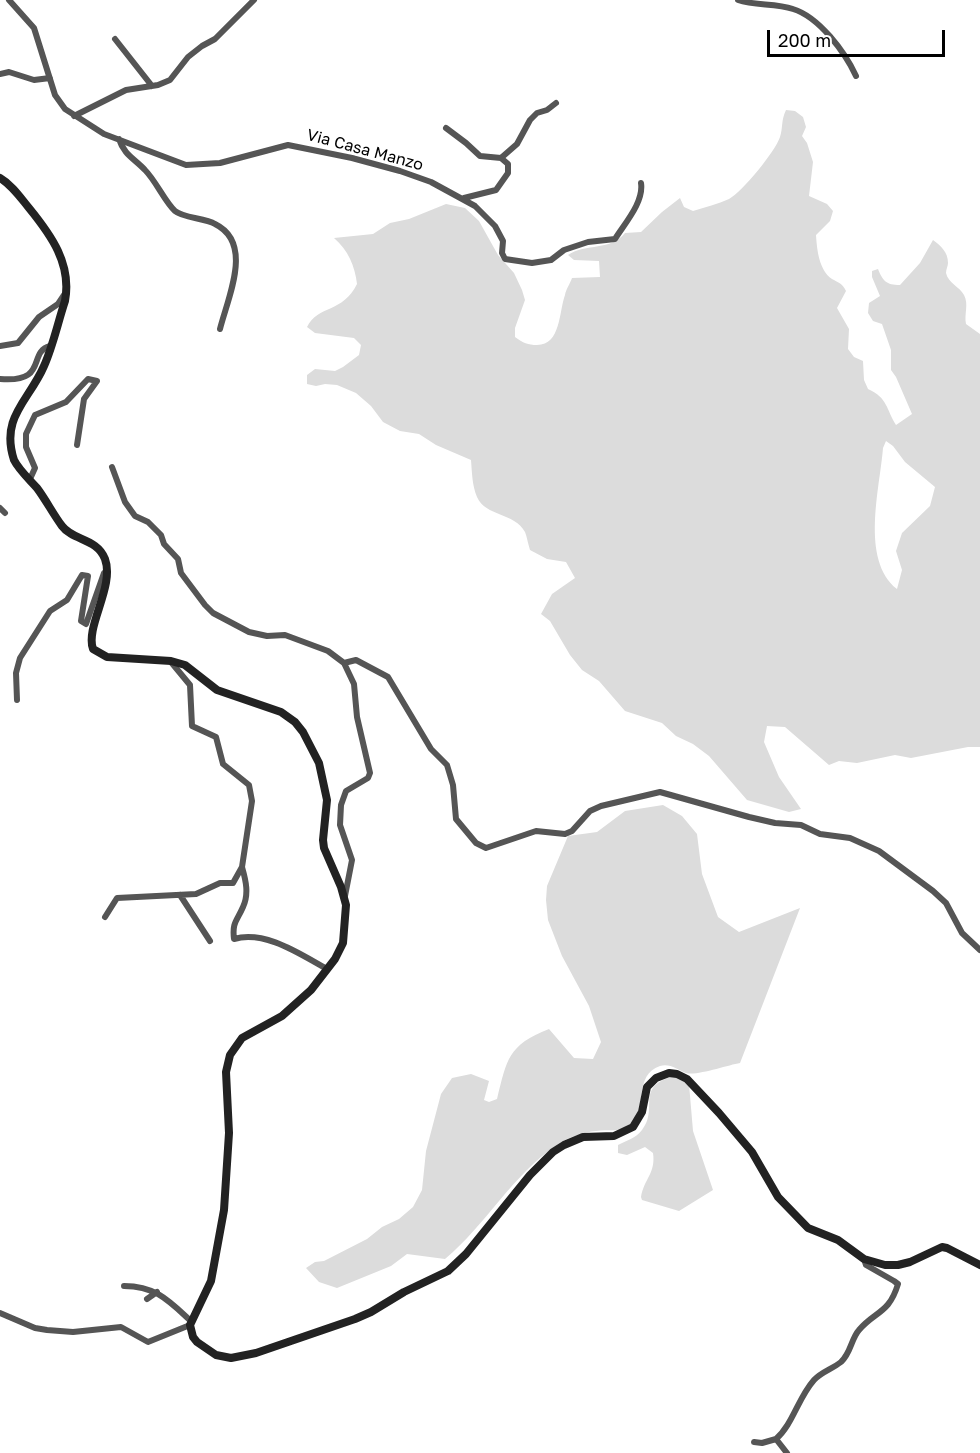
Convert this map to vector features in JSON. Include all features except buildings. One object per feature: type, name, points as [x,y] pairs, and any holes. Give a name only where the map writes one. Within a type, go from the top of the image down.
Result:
[{"type":"street","name":"Via Casa Manzo","points":[[9,0],[34,28],[60,105],[104,134],[186,165],[220,163],[288,145],[352,158],[400,171],[431,182],[475,206],[495,226],[503,241],[502,253],[505,259],[532,263],[551,260],[564,250],[588,242],[615,239],[643,191],[641,183]]},
{"type":"street","points":[[74,116],[126,90],[152,86],[170,80],[188,57],[215,39],[254,0]]},
{"type":"street","points":[[738,0],[794,9],[812,19],[843,54],[855,76]]},
{"type":"street","points":[[115,39],[152,86]]},
{"type":"street","points":[[0,74],[9,72],[34,80],[50,78]]},
{"type":"street","points":[[501,158],[517,144],[537,112],[547,110],[556,103]]},
{"type":"street","points":[[446,128],[480,156],[501,158],[508,164],[508,173],[496,190],[463,198]]},
{"type":"street","points":[[119,139],[122,148],[145,170],[176,212],[215,224],[231,236],[235,248],[236,266],[220,329]]},
{"type":"street","points":[[0,173],[3,180],[50,234],[58,249],[65,272],[66,292],[48,358],[39,377],[11,413],[7,426],[7,439],[13,459],[30,479],[63,528],[88,541],[101,553],[106,564],[103,595],[91,637],[93,649],[107,657],[171,661],[185,665],[217,690],[281,712],[295,722],[313,749],[324,777],[327,800],[324,848],[345,896]]},
{"type":"street","points":[[0,346],[18,343],[39,317],[58,304],[66,292]]},
{"type":"street","points":[[0,379],[18,380],[27,376],[34,369],[41,352],[50,346]]},
{"type":"street","points":[[30,479],[35,468],[26,447],[26,434],[35,415],[66,402],[88,379],[97,381],[84,399],[77,444]]},
{"type":"street","points":[[112,467],[125,502],[135,516],[148,522],[160,535],[178,559],[182,573],[213,613],[249,632],[267,636],[285,635],[328,651],[344,663],[354,684],[357,717],[370,773],[366,780],[346,791],[341,804],[340,825],[352,860],[345,896],[343,943],[335,959],[311,990],[290,1011],[242,1038],[230,1054],[226,1072],[229,1133],[224,1210],[211,1281],[191,1324],[193,1337],[197,1342],[207,1350],[225,1358],[256,1353],[355,1319],[448,1271],[466,1254],[524,1180],[553,1152],[583,1137],[614,1136],[633,1127],[642,1112],[647,1087],[656,1078],[669,1073],[687,1079],[719,1113],[752,1152],[778,1197],[808,1228],[838,1240],[864,1259],[885,1265],[910,1262],[942,1247],[980,1265]]},
{"type":"street","points":[[17,700],[16,673],[20,658],[50,611],[67,600],[82,575],[88,576],[81,621],[86,624],[106,570]]},
{"type":"street","points":[[344,663],[356,660],[388,677],[431,749],[447,765],[453,785],[456,819],[476,843],[486,848],[536,831],[565,834],[572,831],[590,811],[601,806],[660,792],[749,817],[775,823],[801,825],[820,834],[850,838],[879,851],[946,903],[962,933],[980,950]]},
{"type":"street","points":[[171,661],[190,685],[192,726],[216,737],[223,764],[249,785],[252,801],[242,867],[247,887],[244,906],[235,918],[234,939],[260,938],[296,951],[327,969]]},
{"type":"street","points":[[105,917],[117,898],[196,894],[220,883],[232,883],[242,867]]},
{"type":"street","points":[[180,895],[210,940]]},
{"type":"street","points":[[754,1442],[762,1443],[776,1439],[783,1432],[812,1382],[840,1363],[847,1355],[860,1329],[883,1312],[895,1291],[896,1282],[866,1265],[864,1259]]},
{"type":"street","points":[[124,1286],[142,1286],[157,1292],[191,1324]]},
{"type":"street","points":[[147,1299],[157,1292]]},
{"type":"street","points":[[0,1313],[35,1328],[47,1330],[73,1332],[121,1327],[148,1342],[191,1324]]},
{"type":"street","points":[[776,1439],[787,1453]]},
{"type":"shaded area","points":[[786,110],[795,111],[803,117],[806,127],[802,136],[807,143],[813,162],[809,196],[827,204],[833,211],[830,221],[816,235],[817,247],[824,270],[846,291],[837,308],[849,329],[848,349],[854,357],[863,361],[864,380],[868,389],[883,400],[896,425],[912,414],[891,370],[891,350],[882,324],[873,321],[868,313],[869,303],[880,296],[872,277],[872,271],[878,269],[886,282],[900,285],[920,263],[933,240],[947,256],[947,276],[965,298],[966,324],[980,334],[980,747],[968,747],[911,758],[895,755],[857,763],[839,761],[829,765],[785,727],[767,726],[764,742],[779,777],[801,809],[789,812],[747,800],[709,756],[693,744],[676,736],[662,723],[625,711],[599,681],[582,670],[570,655],[550,621],[541,614],[552,594],[575,578],[566,562],[547,559],[530,550],[525,532],[520,526],[481,503],[474,488],[471,460],[436,445],[419,434],[400,431],[383,422],[371,406],[356,393],[337,385],[307,384],[307,375],[315,369],[335,371],[343,367],[359,355],[361,345],[354,338],[315,333],[307,327],[317,315],[345,300],[357,284],[350,259],[334,238],[373,234],[390,223],[409,219],[446,204],[465,208],[479,221],[498,255],[514,273],[522,290],[525,300],[515,328],[515,337],[528,344],[545,344],[551,339],[558,326],[572,278],[600,277],[599,261],[574,260],[568,255],[575,251],[606,245],[619,239],[625,233],[641,232],[680,198],[684,207],[693,211],[729,199],[750,180],[772,152],[780,137]],"holes":[[[886,441],[893,446],[905,462],[935,487],[930,506],[902,533],[896,551],[902,570],[897,589],[886,576],[879,560],[875,523],[883,448]]]},
{"type":"shaded area","points":[[663,805],[682,816],[697,834],[702,874],[718,917],[739,932],[800,908],[740,1063],[691,1074],[667,1065],[652,1070],[643,1084],[639,1110],[631,1124],[618,1130],[581,1134],[557,1145],[526,1171],[460,1246],[445,1259],[407,1254],[391,1266],[337,1288],[319,1282],[306,1268],[367,1239],[382,1227],[399,1219],[413,1207],[422,1190],[426,1151],[441,1094],[452,1078],[471,1074],[489,1081],[484,1100],[489,1102],[497,1099],[511,1055],[525,1041],[549,1029],[574,1058],[593,1059],[601,1042],[589,1006],[562,956],[548,920],[547,886],[568,836],[597,832],[625,811]]},
{"type":"shaded area","points":[[671,1077],[680,1078],[689,1084],[693,1131],[713,1190],[679,1211],[642,1200],[642,1191],[653,1166],[653,1153],[645,1147],[627,1155],[618,1153],[618,1145],[637,1135],[647,1122],[650,1093],[654,1087]]}]
